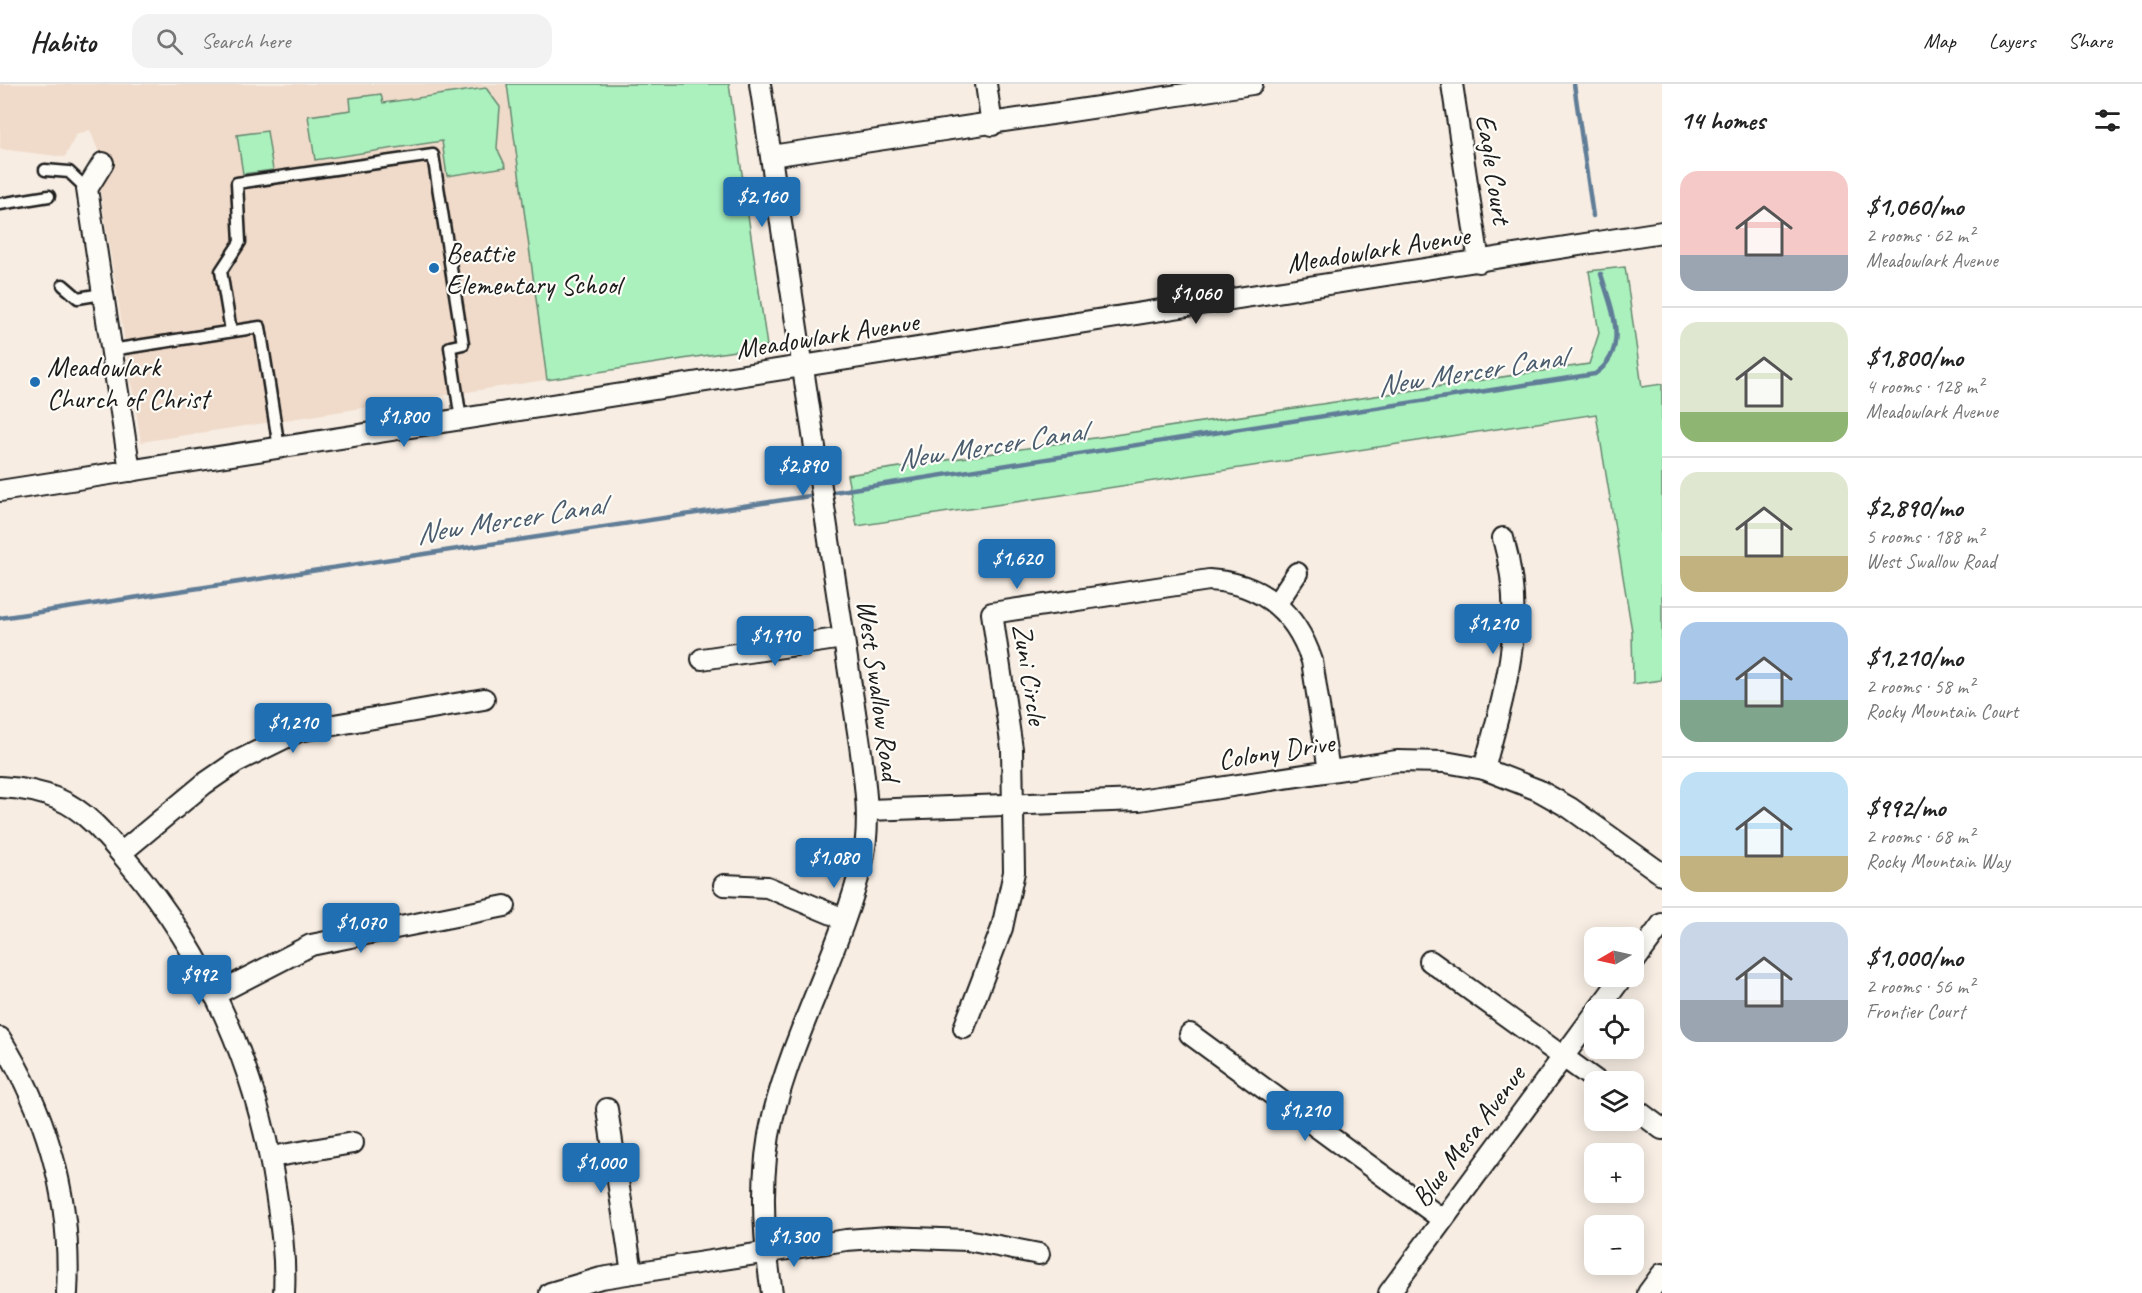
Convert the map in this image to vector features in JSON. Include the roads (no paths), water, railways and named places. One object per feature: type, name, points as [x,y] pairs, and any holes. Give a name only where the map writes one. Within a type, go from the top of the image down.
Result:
[{"type":"street","name":"West Swallow Road","points":[[760,84],[861,745],[868,810],[863,858],[844,919],[798,1036],[772,1118],[764,1199],[766,1253],[772,1293]]},
{"type":"street","points":[[986,84],[992,125]]},
{"type":"street","points":[[771,156],[992,125],[1216,87],[1252,84]]},
{"type":"street","name":"Eagle Court","points":[[1452,84],[1479,262]]},
{"type":"street","points":[[103,163],[87,189],[130,471]]},
{"type":"street","name":"Meadowlark Avenue","points":[[0,491],[1662,232]]},
{"type":"street","points":[[1484,769],[1508,680],[1514,647],[1514,590],[1503,538]]},
{"type":"street","points":[[1277,603],[1297,573]]},
{"type":"street","name":"Zuni Circle","points":[[964,1028],[1002,928],[1014,872],[1015,805],[1012,748],[992,613],[1209,580],[1245,586],[1277,603],[1300,631],[1312,661],[1329,771]]},
{"type":"street","points":[[702,659],[843,638]]},
{"type":"street","points":[[121,853],[204,784],[236,762],[299,731],[484,699]]},
{"type":"street","name":"Colony Drive","points":[[868,810],[1139,800],[1397,761],[1428,760],[1484,769],[1538,790],[1570,808],[1662,874]]},
{"type":"street","points":[[0,787],[23,789],[59,799],[79,812],[103,832],[178,925],[233,1032],[248,1072],[271,1156],[283,1240],[284,1293]]},
{"type":"street","points":[[724,885],[767,887],[844,919]]},
{"type":"street","points":[[214,995],[311,945],[505,906]]},
{"type":"street","points":[[1644,948],[1662,924]]},
{"type":"street","points":[[1430,961],[1584,1071]]},
{"type":"street","name":"Blue Mesa Avenue","points":[[1389,1293],[1584,1029]]},
{"type":"street","points":[[1190,1034],[1442,1219]]},
{"type":"street","points":[[0,1038],[33,1098],[57,1170],[67,1234],[67,1293]]},
{"type":"street","points":[[607,1109],[632,1273]]},
{"type":"street","points":[[1644,1116],[1662,1129]]},
{"type":"street","points":[[271,1156],[353,1143]]},
{"type":"street","points":[[550,1293],[575,1284],[632,1273],[846,1240],[889,1237],[967,1240],[1039,1254]]},
{"type":"street","points":[[1648,1293],[1662,1274]]},
{"type":"lane","points":[[231,331],[221,271],[240,242],[237,183],[434,155],[463,344],[450,347],[461,420]]},
{"type":"lane","points":[[45,170],[69,172],[87,189]]},
{"type":"lane","points":[[0,204],[49,196]]},
{"type":"lane","points":[[63,285],[78,298],[102,294]]},
{"type":"lane","points":[[111,350],[260,327],[279,448]]},
{"type":"waterway","name":"New Mercer Canal","points":[[1574,84],[1593,216]]},
{"type":"waterway","name":"New Mercer Canal","points":[[827,493],[1595,374],[1606,364],[1613,353],[1615,340],[1613,314],[1601,274]]},
{"type":"waterway","name":"New Mercer Canal","points":[[0,618],[816,495]]},
{"type":"place","name":"Beattie Elementary School","points":[[434,268]]},
{"type":"place","name":"Meadowlark Church of Christ","points":[[35,382]]}]
